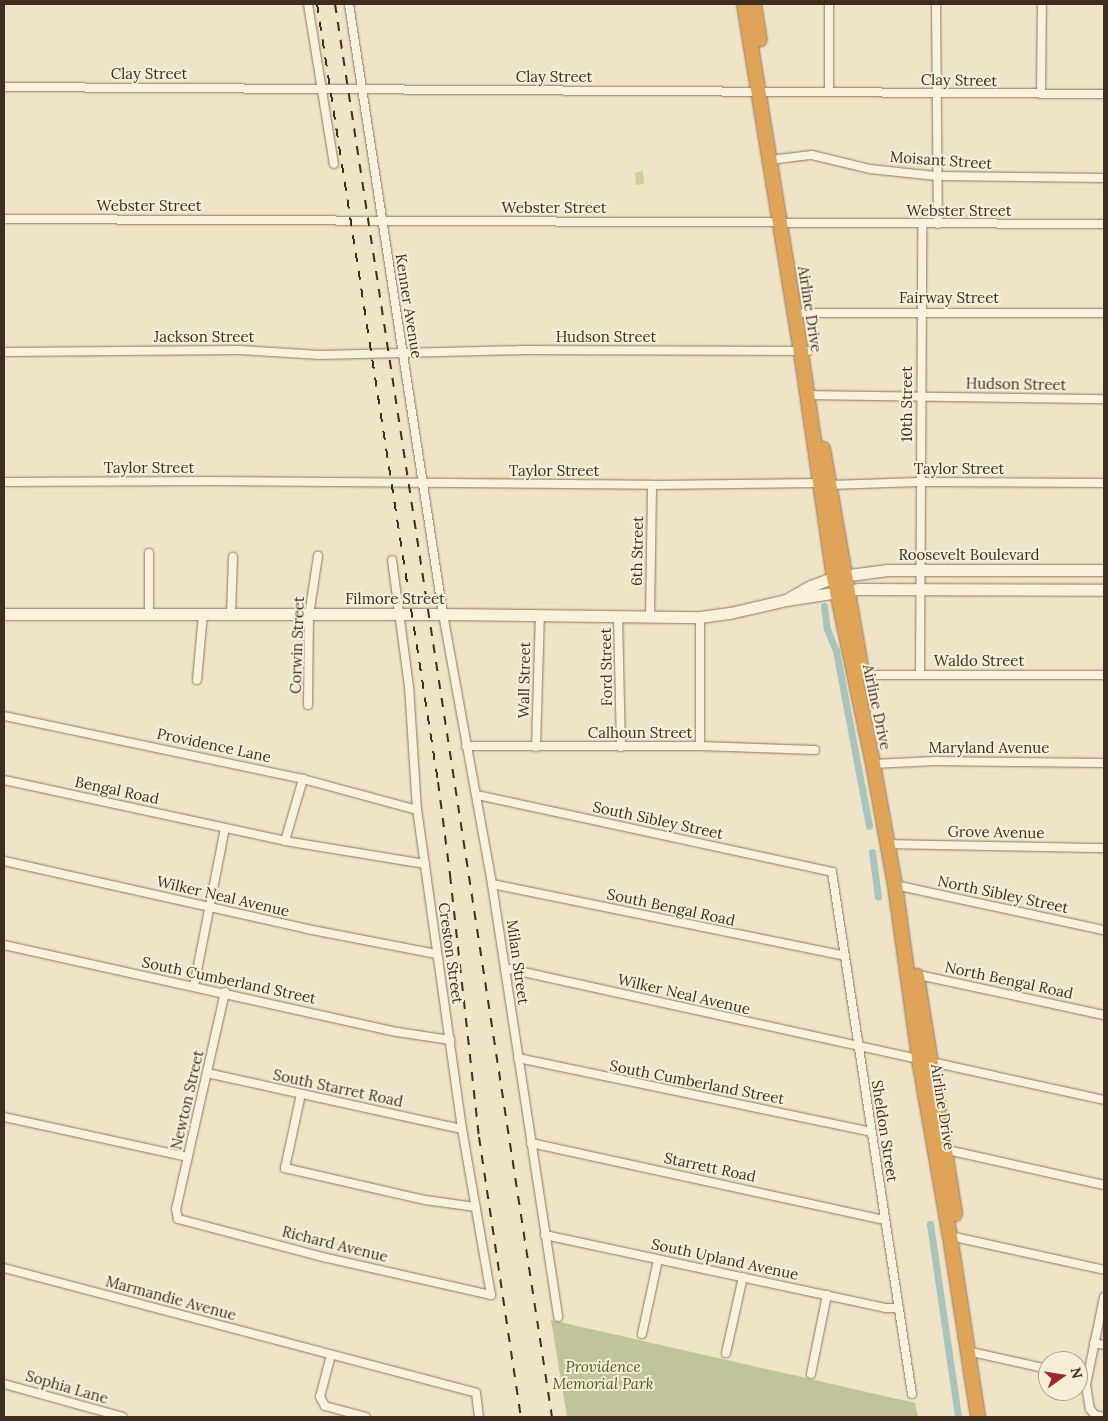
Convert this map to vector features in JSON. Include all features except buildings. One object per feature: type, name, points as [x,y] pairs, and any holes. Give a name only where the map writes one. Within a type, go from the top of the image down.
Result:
[{"type":"highway","name":"Airline Drive","points":[[744,4],[778,158],[784,223]]},
{"type":"highway","name":"Airline Drive","points":[[754,4],[763,91],[839,576],[892,844],[972,1352],[986,1417]]},
{"type":"highway","name":"Airline Drive","points":[[972,1352],[978,1417]]},
{"type":"street","points":[[308,4],[334,164]]},
{"type":"street","name":"Kenner Avenue","points":[[349,4],[381,222],[443,614]]},
{"type":"street","points":[[829,4],[829,92]]},
{"type":"street","points":[[936,4],[936,176],[938,224]]},
{"type":"street","points":[[1041,94],[1042,4]]},
{"type":"street","name":"Clay Street","points":[[4,87],[1104,94]]},
{"type":"street","name":"Moisant Street","points":[[778,158],[812,155],[870,169],[936,176],[1104,178]]},
{"type":"street","name":"Webster Street","points":[[4,219],[1104,224]]},
{"type":"street","name":"10th Street","points":[[920,674],[922,224]]},
{"type":"street","name":"Fairway Street","points":[[798,313],[1104,313]]},
{"type":"street","name":"Jackson Street","points":[[4,352],[240,350],[320,355],[403,353]]},
{"type":"street","name":"Hudson Street","points":[[403,353],[519,350],[804,352]]},
{"type":"street","name":"Hudson Street","points":[[811,395],[1104,399]]},
{"type":"street","name":"Taylor Street","points":[[4,482],[652,486],[920,482],[1104,483]]},
{"type":"street","name":"6th Street","points":[[650,616],[652,486]]},
{"type":"street","points":[[149,552],[149,614]]},
{"type":"street","name":"Corwin Street","points":[[308,705],[309,614],[318,556]]},
{"type":"street","points":[[231,614],[233,557]]},
{"type":"street","name":"Creston Street","points":[[392,560],[409,687],[417,810],[462,1129],[491,1295]]},
{"type":"street","name":"Roosevelt Boulevard","points":[[839,576],[888,570],[920,569],[1104,570]]},
{"type":"street","name":"Filmore Street","points":[[786,600],[810,586],[839,576]]},
{"type":"street","points":[[842,592],[870,588],[920,590],[1104,590]]},
{"type":"street","name":"Filmore Street","points":[[4,614],[443,614],[700,617],[743,611],[786,600],[842,592]]},
{"type":"street","points":[[197,680],[203,614]]},
{"type":"street","name":"Milan Street","points":[[443,614],[492,884],[558,1317]]},
{"type":"street","name":"Wall Street","points":[[536,747],[540,615]]},
{"type":"street","name":"Ford Street","points":[[618,616],[621,747]]},
{"type":"street","points":[[700,617],[700,746]]},
{"type":"street","name":"Waldo Street","points":[[858,675],[1104,675]]},
{"type":"street","name":"Providence Lane","points":[[4,716],[303,778],[417,810]]},
{"type":"street","name":"Calhoun Street","points":[[466,746],[700,746],[815,750]]},
{"type":"street","name":"Maryland Avenue","points":[[877,764],[1104,763]]},
{"type":"street","points":[[285,841],[303,778]]},
{"type":"street","name":"Bengal Road","points":[[4,780],[225,828]]},
{"type":"street","name":"South Sibley Street","points":[[477,795],[832,872]]},
{"type":"street","points":[[194,986],[225,828],[285,841],[425,864]]},
{"type":"street","name":"Grove Avenue","points":[[892,844],[1104,848]]},
{"type":"street","name":"Wilker Neal Avenue","points":[[4,861],[209,907],[437,954]]},
{"type":"street","name":"Sheldon Street","points":[[832,872],[912,1394]]},
{"type":"street","name":"South Bengal Road","points":[[492,884],[845,956]]},
{"type":"street","name":"North Sibley Street","points":[[899,885],[1104,930]]},
{"type":"street","name":"South Cumberland Street","points":[[4,945],[225,992],[397,1032],[450,1040]]},
{"type":"street","name":"Wilker Neal Avenue","points":[[505,968],[1104,1100]]},
{"type":"street","name":"North Bengal Road","points":[[912,974],[1104,1015]]},
{"type":"street","name":"Newton Street","points":[[177,1213],[225,992]]},
{"type":"street","name":"South Cumberland Street","points":[[518,1058],[871,1132]]},
{"type":"street","name":"South Starret Road","points":[[207,1073],[462,1129]]},
{"type":"street","points":[[301,1094],[285,1168],[425,1200],[476,1207]]},
{"type":"street","points":[[4,1117],[188,1157]]},
{"type":"street","name":"Starrett Road","points":[[530,1142],[884,1220]]},
{"type":"street","points":[[939,1150],[1104,1185]]},
{"type":"street","name":"Richard Avenue","points":[[177,1213],[178,1219],[328,1258],[491,1295]]},
{"type":"street","name":"South Upland Avenue","points":[[545,1235],[827,1295],[899,1308]]},
{"type":"street","points":[[954,1237],[1104,1270]]},
{"type":"street","points":[[642,1334],[658,1260]]},
{"type":"street","name":"Marmandie Avenue","points":[[4,1268],[476,1393],[479,1417]]},
{"type":"street","points":[[726,1353],[743,1277]]},
{"type":"street","points":[[810,1374],[827,1295]]},
{"type":"street","points":[[1088,1373],[1104,1297]]},
{"type":"street","points":[[1094,1343],[1104,1345]]},
{"type":"street","points":[[972,1352],[1038,1367]]},
{"type":"street","points":[[331,1355],[320,1397],[325,1406],[366,1417]]},
{"type":"street","name":"Sophia Lane","points":[[4,1384],[123,1417]]},
{"type":"street","points":[[1088,1401],[1088,1405],[1095,1414],[1104,1417]]},
{"type":"green space","points":[[643,171],[644,184],[636,185],[635,173]]},
{"type":"green space","name":"Providence Memorial Park","points":[[551,1320],[915,1403],[918,1417],[567,1417]]},
{"type":"waterway","points":[[824,606],[827,629],[836,651],[869,826]]},
{"type":"waterway","points":[[872,852],[878,897]]},
{"type":"waterway","points":[[930,1224],[958,1417]]},
{"type":"railway","points":[[317,4],[438,782],[479,1137],[521,1417]]},
{"type":"railway","points":[[335,4],[552,1417]]}]
